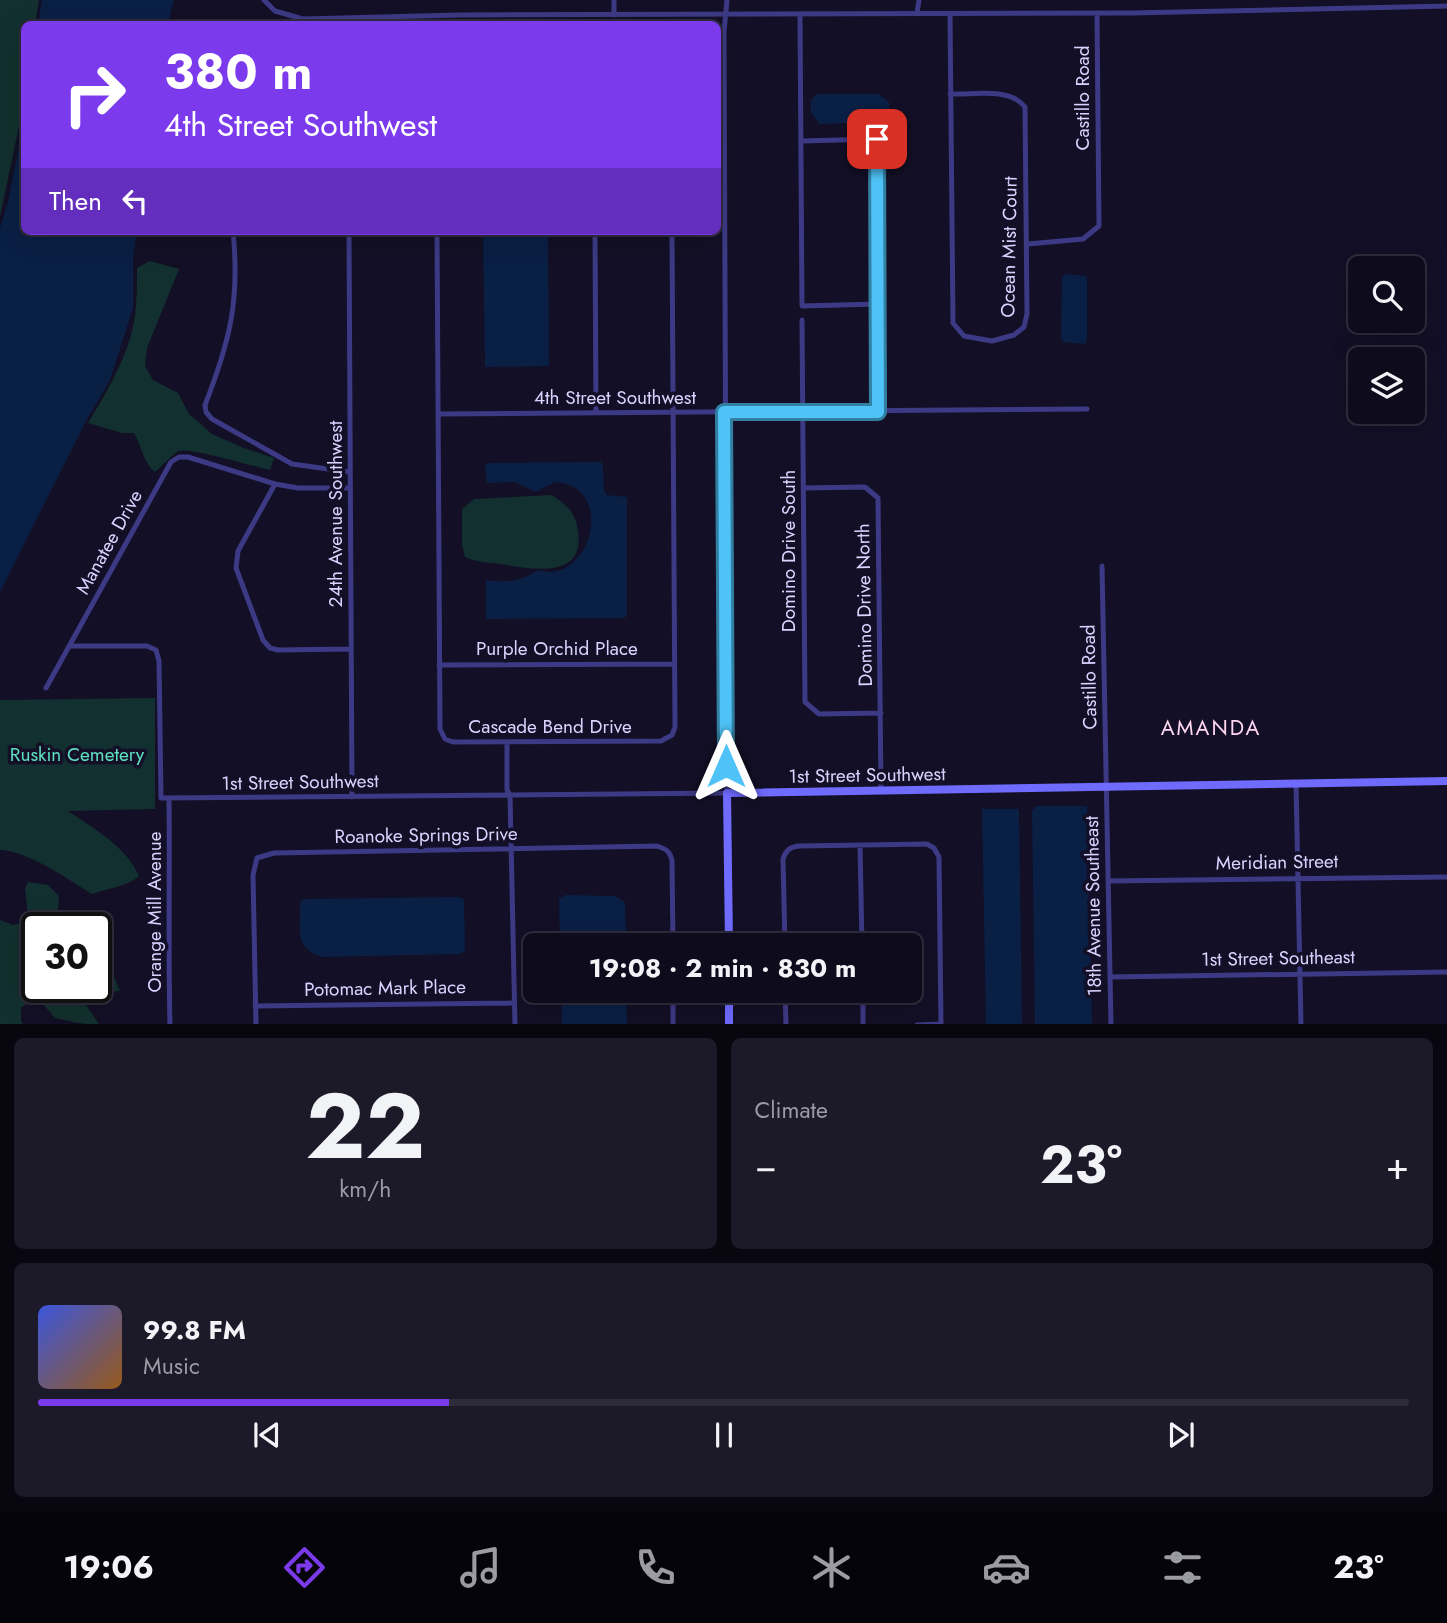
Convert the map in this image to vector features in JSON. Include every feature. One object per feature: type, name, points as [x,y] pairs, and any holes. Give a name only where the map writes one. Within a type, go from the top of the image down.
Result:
[{"type":"street","points":[[264,0],[275,11],[286,15],[303,19],[348,21],[614,15],[1097,13],[1422,3],[1447,6]]},
{"type":"street","points":[[614,0],[614,15]]},
{"type":"street","points":[[727,0],[724,33],[724,412],[729,933]]},
{"type":"street","points":[[917,13],[919,0]]},
{"type":"street","name":"Castillo Road","points":[[1028,244],[1083,239],[1098,226],[1097,13]]},
{"type":"street","name":"Ocean Mist Court","points":[[950,14],[950,94],[953,323],[964,336],[992,341],[1014,335],[1024,327],[1027,314],[1025,107],[1020,100],[1010,95],[950,94]]},
{"type":"street","points":[[800,15],[802,306],[878,304]]},
{"type":"street","points":[[802,141],[877,139],[878,412]]},
{"type":"street","points":[[233,235],[237,267],[233,314],[223,358],[205,404],[206,412],[212,419],[292,464],[350,472]]},
{"type":"street","name":"24th Avenue Southwest","points":[[349,235],[352,797]]},
{"type":"street","name":"Cascade Bend Drive","points":[[437,235],[441,735],[453,743],[668,739],[673,735],[672,235]]},
{"type":"street","points":[[594,235],[596,413]]},
{"type":"street","name":"Domino Drive South","points":[[802,320],[805,702],[819,714],[881,713]]},
{"type":"street","name":"4th Street Southwest","points":[[438,414],[1087,409]]},
{"type":"street","name":"Manatee Drive","points":[[46,688],[171,462],[179,457],[188,457],[275,484]]},
{"type":"street","points":[[350,488],[298,488],[275,484],[235,561],[263,640],[270,648],[351,649]]},
{"type":"street","name":"Domino Drive North","points":[[803,488],[865,487],[878,498],[881,790]]},
{"type":"street","name":"Castillo Road","points":[[1102,566],[1107,786]]},
{"type":"street","name":"1st Street Southwest","points":[[69,646],[147,646],[156,650],[159,662],[161,798],[169,799],[1447,781]]},
{"type":"street","name":"Purple Orchid Place","points":[[439,665],[674,664]]},
{"type":"street","points":[[507,742],[514,1024]]},
{"type":"street","points":[[1296,783],[1301,1024]]},
{"type":"street","name":"18th Avenue Southeast","points":[[1107,786],[1111,1024]]},
{"type":"street","name":"Orange Mill Avenue","points":[[169,799],[170,1024]]},
{"type":"street","points":[[785,933],[783,859],[792,847],[927,844],[934,848],[939,857],[941,1024],[917,1024]]},
{"type":"street","points":[[860,845],[862,933]]},
{"type":"street","name":"Roanoke Springs Drive","points":[[256,1024],[253,875],[257,858],[274,853],[657,846],[670,853],[672,861],[673,933]]},
{"type":"street","name":"Meridian Street","points":[[1108,881],[1447,877]]},
{"type":"street","name":"1st Street Southeast","points":[[1110,977],[1447,972]]},
{"type":"street","name":"Potomac Mark Place","points":[[255,1006],[514,1003]]},
{"type":"street","points":[[673,1003],[673,1024]]},
{"type":"street","points":[[729,1003],[729,1024]]},
{"type":"street","points":[[785,1003],[786,1024]]},
{"type":"street","points":[[863,1003],[863,1024]]},
{"type":"green space","points":[[0,0],[39,0],[36,21],[21,21],[21,116],[0,217]]},
{"type":"green space","points":[[150,261],[179,269],[147,348],[145,366],[153,380],[178,393],[189,414],[212,434],[274,458],[270,470],[208,454],[179,451],[155,472],[145,459],[134,433],[122,433],[88,423],[119,368],[130,338],[136,306],[137,268]]},
{"type":"green space","points":[[552,495],[570,510],[577,525],[578,547],[573,558],[564,565],[553,568],[526,568],[465,557],[462,545],[462,509],[474,499]]},
{"type":"green space","name":"Ruskin Cemetery","points":[[155,698],[155,809],[68,811],[118,847],[139,876],[123,885],[92,894],[35,860],[0,850],[0,700]]},
{"type":"green space","points":[[28,882],[48,885],[59,896],[58,912],[28,912],[25,889]]},
{"type":"green space","points":[[0,920],[13,925],[21,923],[21,1003],[27,1003],[21,1008],[23,1024],[0,1024]]},
{"type":"green space","points":[[112,971],[120,991],[112,992]]},
{"type":"green space","points":[[42,1003],[85,1003],[99,1024],[81,1023],[55,1018]]},
{"type":"water","points":[[42,0],[174,0],[169,21],[38,21]]},
{"type":"water","points":[[817,94],[878,94],[889,102],[889,118],[884,122],[819,124],[811,112],[811,100]]},
{"type":"water","points":[[21,136],[21,235],[136,235],[133,258],[133,308],[110,380],[86,421],[0,592],[0,228]]},
{"type":"water","points":[[483,235],[548,235],[549,366],[485,367]]},
{"type":"water","points":[[1066,274],[1087,276],[1085,344],[1063,342],[1061,337],[1062,277]]},
{"type":"water","points":[[601,462],[604,491],[607,495],[627,497],[627,616],[486,619],[486,580],[513,580],[538,570],[556,571],[571,564],[583,551],[590,534],[591,516],[586,500],[574,488],[555,482],[536,492],[515,482],[487,483],[485,466],[488,463]]},
{"type":"water","points":[[1036,806],[1087,806],[1092,1024],[1035,1024],[1032,811]]},
{"type":"water","points":[[982,809],[1019,809],[1022,1024],[986,1024]]},
{"type":"water","points":[[565,895],[615,896],[625,902],[626,933],[560,933],[559,899]]},
{"type":"water","points":[[304,899],[464,899],[465,951],[460,954],[321,957],[306,948],[300,936],[300,903]]},
{"type":"water","points":[[561,1003],[626,1003],[627,1024],[562,1024]]},
{"type":"district","name":"AMANDA","points":[[1211,728]]},
{"type":"route","points":[[726,766],[724,412],[878,412],[877,139]]}]
